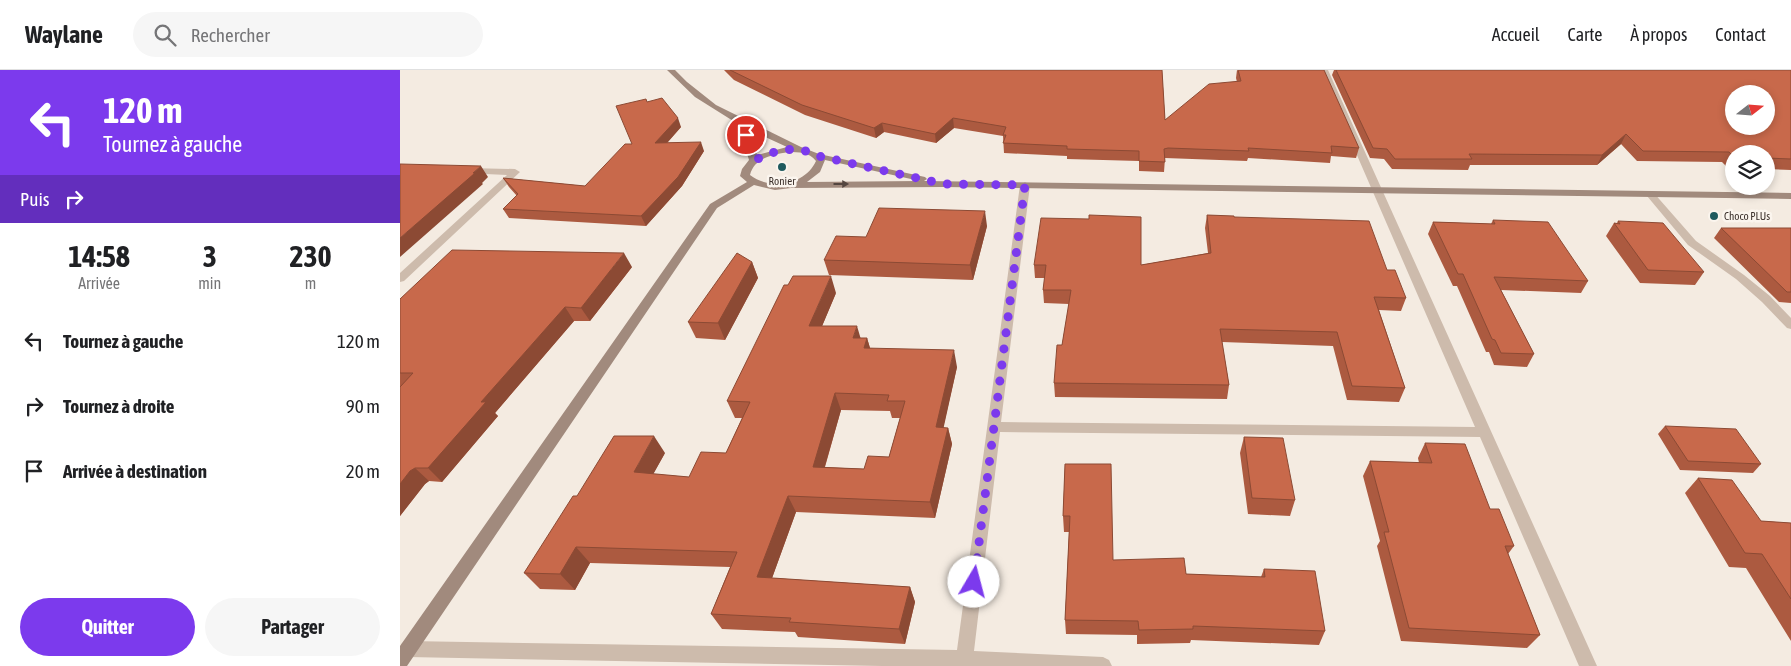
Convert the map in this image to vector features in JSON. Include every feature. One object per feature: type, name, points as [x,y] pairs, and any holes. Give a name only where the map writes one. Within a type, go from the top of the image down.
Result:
[{"type":"street","points":[[671,70],[683,85],[706,103],[800,150],[818,156],[944,184]]},
{"type":"street","points":[[1324,70],[1379,190],[1588,666]]},
{"type":"street","points":[[742,122],[754,161]]},
{"type":"street","points":[[800,150],[775,152],[754,161],[746,169],[745,176],[751,183],[778,187],[792,184],[944,184],[1791,196]]},
{"type":"street","points":[[792,184],[814,174],[819,168],[821,161],[818,156]]},
{"type":"street","points":[[400,279],[515,172],[457,171]]},
{"type":"street","points":[[404,655],[712,206],[751,183]]},
{"type":"street","points":[[966,663],[1025,185]]},
{"type":"street","points":[[1650,194],[1692,243],[1740,277],[1766,299],[1791,325]]},
{"type":"street","points":[[995,427],[1485,432]]},
{"type":"street","points":[[404,655],[1103,666]]},
{"type":"building","points":[[730,70],[1162,70],[1165,120],[1209,84],[1241,81],[1238,70],[1324,70],[1359,148],[1331,146],[1332,153],[1248,148],[1249,151],[1168,148],[1164,149],[1165,162],[1139,161],[1139,151],[1067,149],[1067,146],[1003,143],[1006,127],[953,118],[935,134],[882,123],[874,128],[802,105]]},
{"type":"building","points":[[1336,70],[1791,70],[1791,159],[1775,158],[1775,145],[1725,145],[1725,152],[1643,151],[1626,134],[1602,155],[1469,154],[1472,159],[1395,159],[1387,149],[1373,148]]},
{"type":"building","points":[[662,98],[678,118],[655,143],[701,142],[678,177],[641,216],[503,209],[518,194],[503,178],[585,186],[625,144],[632,144],[616,106],[646,99],[647,102]]},
{"type":"building","points":[[400,164],[481,166],[400,238]]},
{"type":"building","points":[[879,208],[985,211],[970,265],[824,260],[836,236],[866,237]]},
{"type":"building","points":[[1089,215],[1141,217],[1141,265],[1211,253],[1207,215],[1369,221],[1387,270],[1395,270],[1406,298],[1374,297],[1405,388],[1352,386],[1337,332],[1220,329],[1229,385],[1054,383],[1057,345],[1062,345],[1071,290],[1043,290],[1046,265],[1034,265],[1041,218],[1089,219]]},
{"type":"building","points":[[1493,220],[1548,222],[1588,281],[1494,277],[1534,354],[1501,353],[1495,340],[1492,339],[1463,274],[1458,274],[1433,222],[1495,224]]},
{"type":"building","points":[[1618,221],[1663,223],[1704,272],[1648,270],[1614,223],[1620,224]]},
{"type":"building","points":[[1721,228],[1791,228],[1791,292],[1787,292]]},
{"type":"building","points":[[452,250],[624,253],[581,308],[565,307],[481,402],[486,402],[428,468],[415,468],[410,471],[400,484],[400,387],[413,373],[400,373],[400,299]]},
{"type":"building","points":[[737,253],[752,262],[718,323],[688,322]]},
{"type":"building","points":[[793,276],[831,276],[809,326],[857,326],[853,338],[867,338],[864,348],[954,350],[936,427],[948,428],[930,502],[788,496],[757,577],[910,587],[899,629],[789,622],[791,618],[711,614],[737,552],[576,547],[560,574],[524,573],[573,496],[577,496],[614,436],[654,436],[634,472],[689,477],[701,452],[726,453],[750,402],[727,401],[784,285],[788,285]],"holes":[[[835,393],[889,395],[887,401],[905,401],[889,457],[868,456],[864,469],[813,467]]]},
{"type":"building","points":[[1665,426],[1736,429],[1761,464],[1688,461]]},
{"type":"building","points":[[1244,437],[1283,438],[1295,500],[1252,498]]},
{"type":"building","points":[[1425,443],[1465,444],[1490,509],[1499,509],[1514,546],[1505,546],[1540,635],[1409,628],[1384,532],[1389,532],[1370,461],[1432,463]]},
{"type":"building","points":[[1065,464],[1111,464],[1113,560],[1184,558],[1186,574],[1265,577],[1264,569],[1315,571],[1325,631],[1193,626],[1193,629],[1139,630],[1138,621],[1065,620],[1070,516],[1063,516]]},
{"type":"building","points":[[1698,478],[1732,480],[1761,521],[1791,523],[1791,599],[1762,554],[1745,553]]},
{"type":"place","name":"Ronier","points":[[782,167]]},
{"type":"place","name":"Choco PLUs","points":[[1714,216]]},
{"type":"route","points":[[746,135],[754,161],[763,155],[775,152],[788,149],[800,150],[818,156],[944,184],[1025,185],[974,582]]}]
